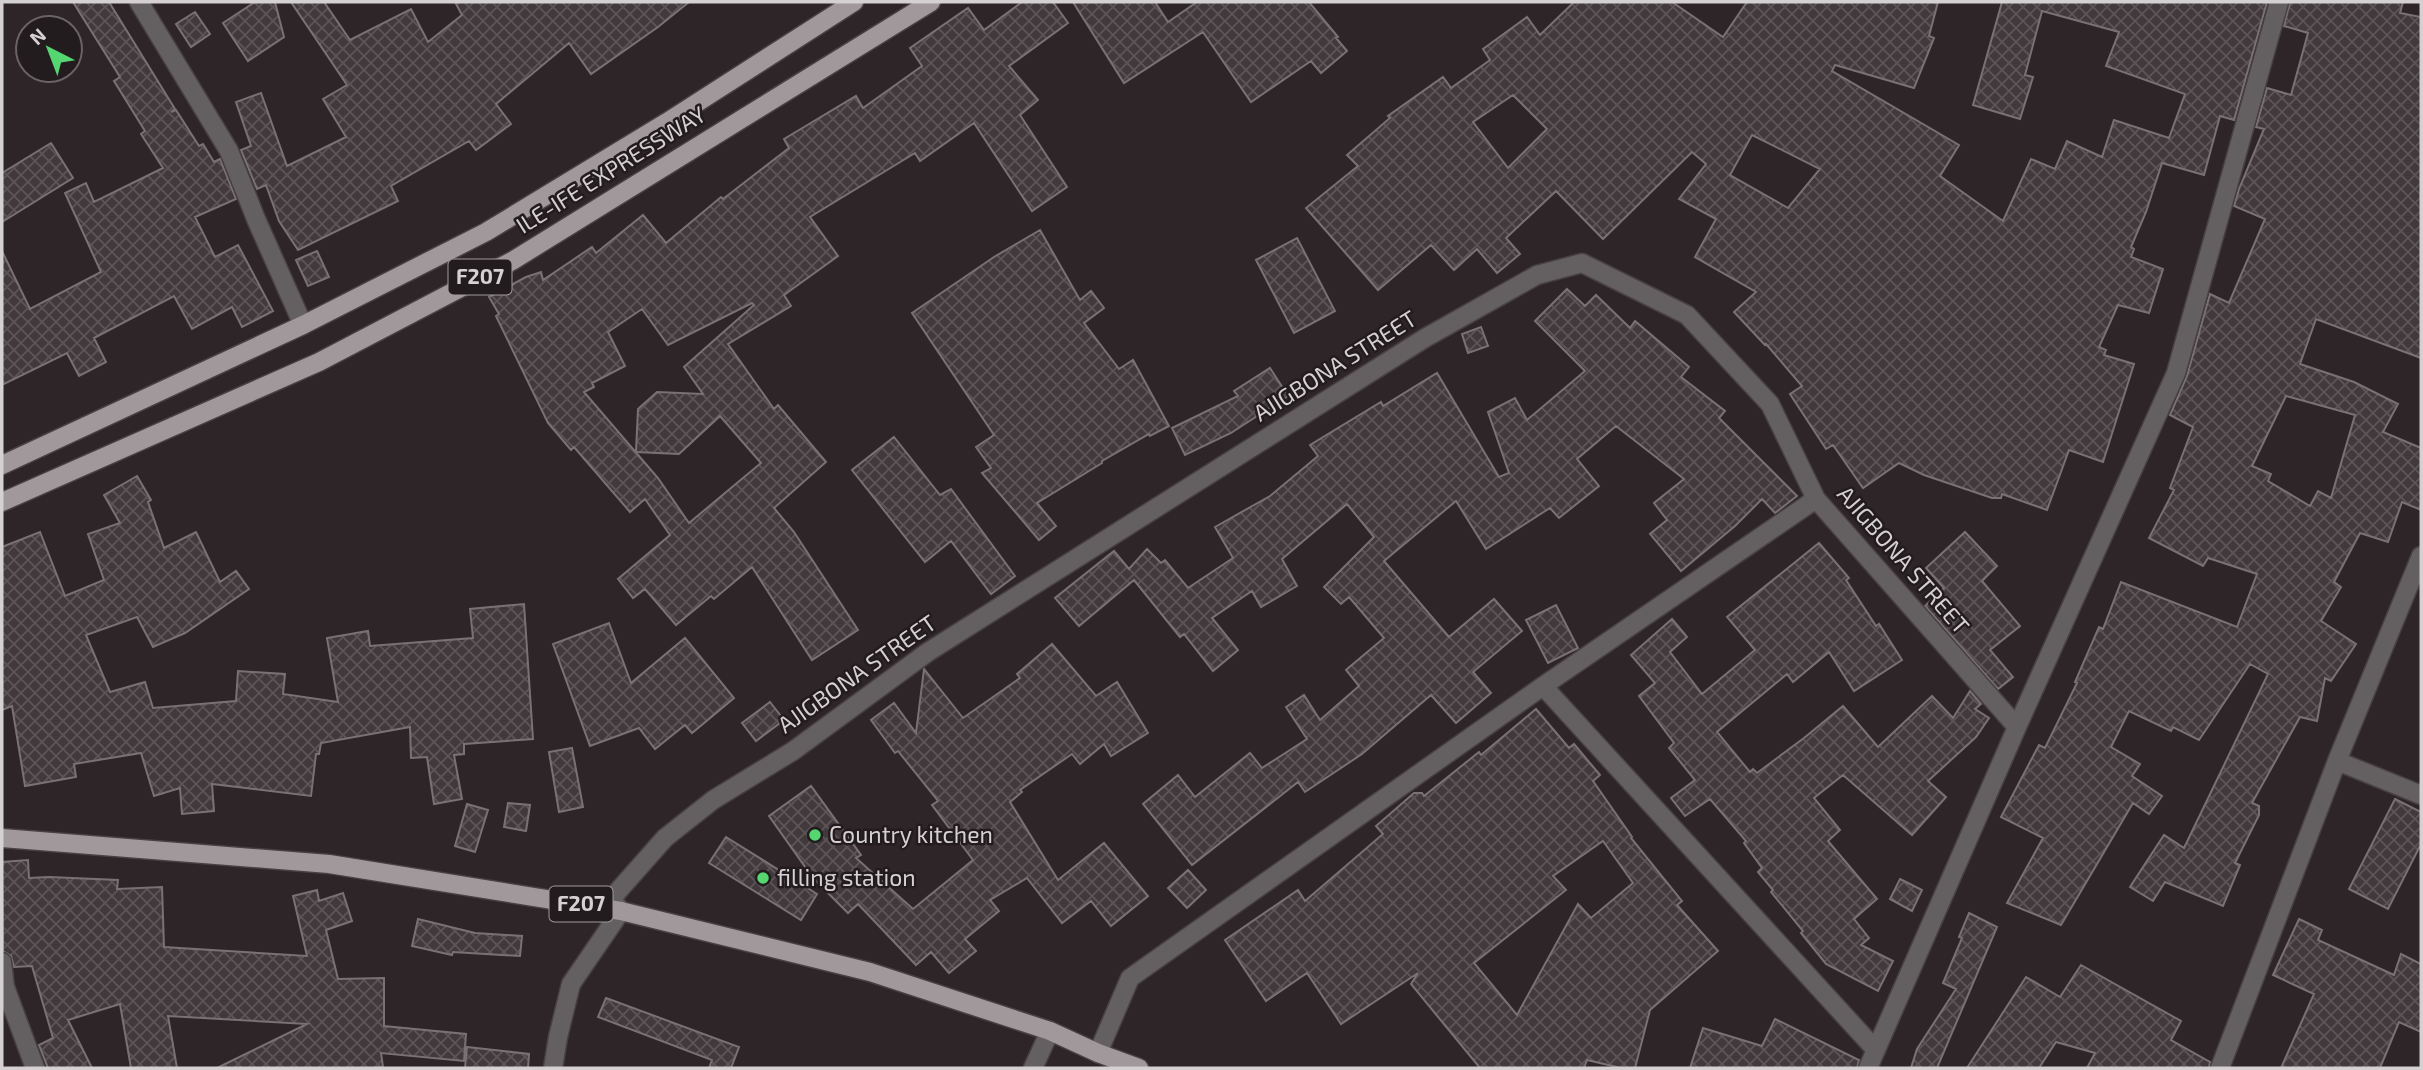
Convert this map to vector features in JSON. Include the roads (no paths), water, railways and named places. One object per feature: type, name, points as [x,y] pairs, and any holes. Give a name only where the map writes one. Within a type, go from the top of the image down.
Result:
[{"type":"main road","name":"ILE-IFE EXPRESSWAY","points":[[2,465],[303,325],[486,232],[656,129],[855,2]]},
{"type":"main road","name":"ILE-IFE EXPRESSWAY","points":[[2,502],[319,362],[512,261],[931,2]]},
{"type":"main road","name":"F207","points":[[2,838],[329,864],[621,911],[870,972],[1050,1031],[1139,1068]]},
{"type":"street","points":[[139,2],[229,151],[303,325]]},
{"type":"street","points":[[1868,1068],[2176,373],[2279,2]]},
{"type":"street","name":"AJIGBONA STREET","points":[[621,911],[611,899],[665,838],[713,800],[793,751],[928,652],[1425,338],[1537,275],[1582,263],[1687,314],[1770,404],[1816,499],[2017,727]]},
{"type":"street","points":[[1098,1053],[1130,978],[1543,686],[1816,499]]},
{"type":"street","points":[[2220,1068],[2337,761],[2421,556]]},
{"type":"street","points":[[1543,686],[1875,1049]]},
{"type":"street","points":[[2337,761],[2421,795]]},
{"type":"street","points":[[553,1068],[571,984],[621,911]]},
{"type":"street","points":[[2,962],[5,987],[35,1068]]},
{"type":"street","points":[[1033,1068],[1050,1031]]},
{"type":"place","name":"Country kitchen","points":[[815,835]]},
{"type":"place","name":"filling station","points":[[763,878]]}]
